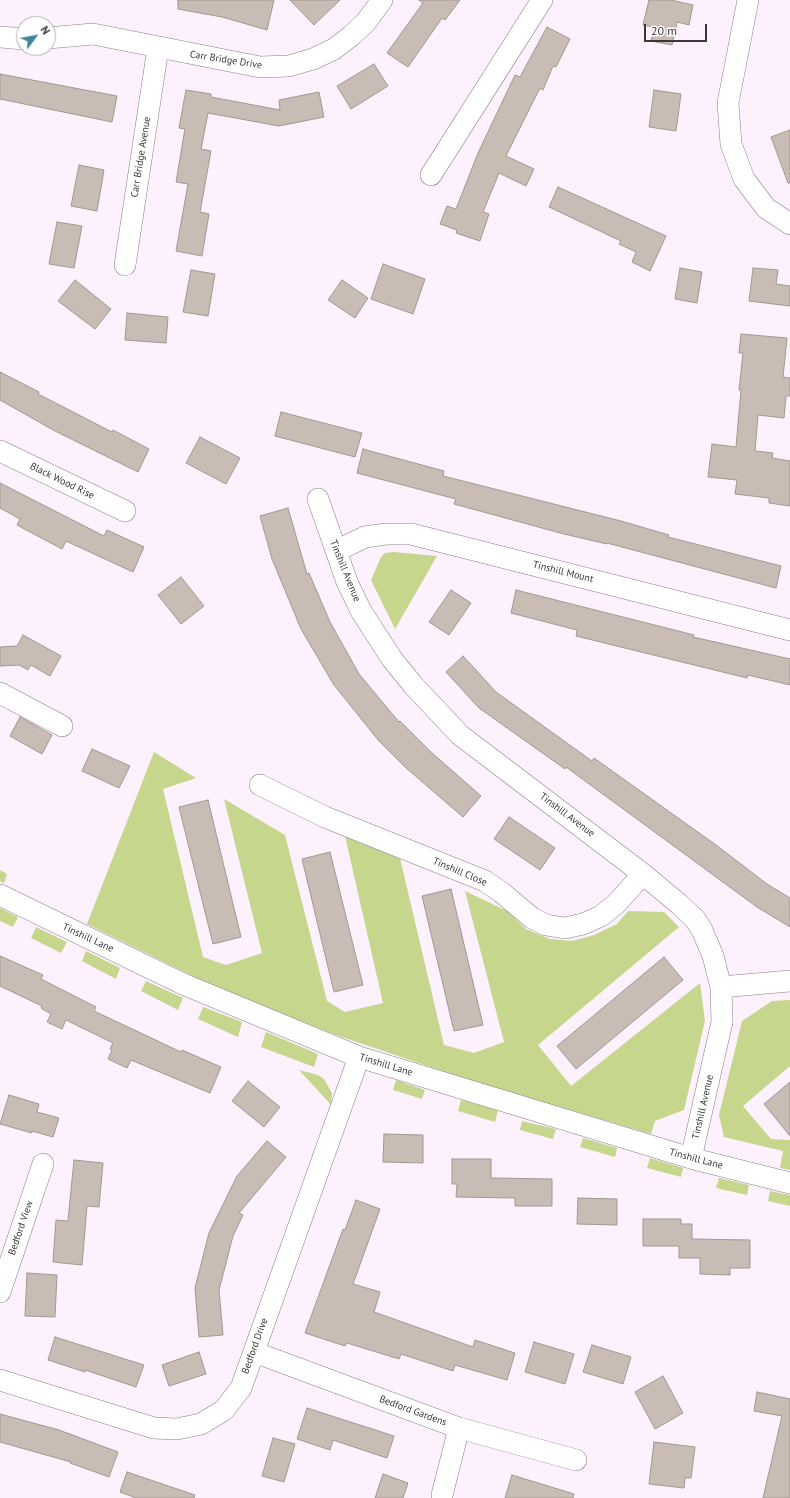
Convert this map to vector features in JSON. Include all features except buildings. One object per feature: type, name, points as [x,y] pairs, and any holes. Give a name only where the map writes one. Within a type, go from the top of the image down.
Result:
[{"type":"street","name":"Carr Bridge Drive","points":[[56,37],[93,34],[260,67],[289,66],[313,59],[334,49],[366,22],[382,0]]},
{"type":"street","points":[[430,175],[542,0]]},
{"type":"street","points":[[748,0],[728,103],[730,144],[744,179],[766,208],[790,224]]},
{"type":"street","points":[[0,37],[16,38]]},
{"type":"street","name":"Carr Bridge Avenue","points":[[125,265],[158,48]]},
{"type":"street","name":"Black Wood Rise","points":[[0,451],[125,512]]},
{"type":"street","name":"Tinshill Avenue","points":[[318,499],[347,582],[376,635],[409,680],[435,710],[460,735],[643,874],[695,919],[702,930],[713,956],[721,987],[721,1032],[691,1158]]},
{"type":"street","name":"Tinshill Mount","points":[[336,551],[365,537],[386,534],[411,534],[790,630]]},
{"type":"street","points":[[0,693],[62,726]]},
{"type":"street","name":"Tinshill Close","points":[[260,785],[325,817],[485,881],[501,892],[532,918],[546,925],[565,928],[583,924],[601,916],[616,904],[643,874]]},
{"type":"street","name":"Tinshill Lane","points":[[0,896],[183,984],[359,1057],[691,1158],[790,1183]]},
{"type":"street","points":[[721,987],[790,981]]},
{"type":"street","name":"Bedford Drive","points":[[0,1380],[154,1428],[177,1429],[201,1424],[224,1410],[241,1388],[359,1057]]},
{"type":"street","name":"Bedford View","points":[[0,1292],[43,1164]]},
{"type":"street","name":"Bedford Gardens","points":[[254,1352],[459,1428],[576,1460]]},
{"type":"street","points":[[442,1495],[459,1428]]},
{"type":"green space","points":[[393,552],[437,556],[395,629],[371,580],[381,557],[385,553]]},
{"type":"green space","points":[[154,752],[196,778],[163,789],[203,957],[226,965],[262,953],[224,799],[285,835],[327,1001],[345,1012],[383,1003],[345,836],[400,858],[444,1045],[474,1053],[504,1042],[465,891],[507,911],[526,929],[550,939],[572,941],[594,935],[617,924],[628,911],[664,912],[679,927],[538,1045],[571,1086],[700,983],[705,1021],[684,1110],[655,1121],[651,1134],[472,1081],[336,1035],[211,985],[87,924]]},
{"type":"green space","points":[[0,870],[7,874],[4,883],[0,881]]},
{"type":"green space","points":[[0,908],[18,917],[13,927],[0,921]]},
{"type":"green space","points":[[36,927],[67,942],[61,953],[31,938]]},
{"type":"green space","points":[[86,951],[120,968],[116,979],[82,961]]},
{"type":"green space","points":[[146,981],[183,998],[178,1010],[141,991]]},
{"type":"green space","points":[[790,1000],[790,1066],[743,1106],[771,1139],[790,1140],[790,1170],[780,1168],[783,1151],[724,1137],[719,1115],[742,1021],[772,1001]]},
{"type":"green space","points":[[203,1007],[242,1022],[238,1037],[198,1019]]},
{"type":"green space","points":[[266,1032],[318,1054],[314,1067],[261,1047]]},
{"type":"green space","points":[[299,1070],[318,1075],[324,1079],[332,1093],[331,1105]]},
{"type":"green space","points":[[396,1080],[425,1090],[422,1099],[393,1090]]},
{"type":"green space","points":[[461,1100],[498,1110],[495,1122],[458,1111]]},
{"type":"green space","points":[[522,1121],[556,1129],[553,1139],[520,1130]]},
{"type":"green space","points":[[583,1138],[617,1148],[615,1157],[580,1147]]},
{"type":"green space","points":[[650,1158],[683,1168],[681,1177],[647,1168]]},
{"type":"green space","points":[[719,1178],[749,1185],[747,1195],[716,1188]]},
{"type":"green space","points":[[770,1191],[790,1195],[790,1206],[768,1201]]}]
